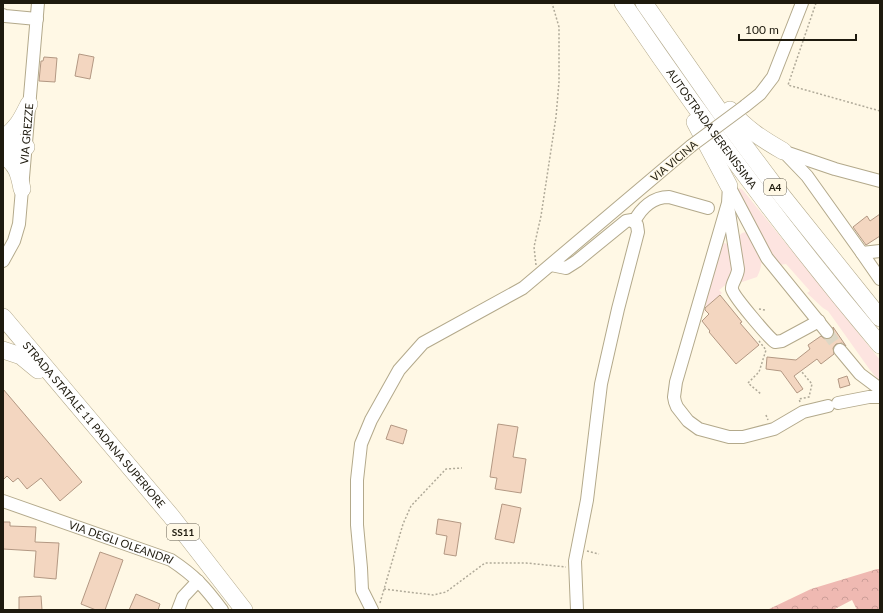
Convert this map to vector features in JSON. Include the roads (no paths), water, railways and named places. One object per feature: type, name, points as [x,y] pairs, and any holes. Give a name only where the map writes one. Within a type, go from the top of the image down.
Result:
[{"type":"highway","name":"AUTOSTRADA SERENISSIMA","points":[[623,3],[770,209],[806,256],[880,345]]},
{"type":"highway","name":"AUTOSTRADA SERENISSIMA","points":[[644,3],[732,129],[783,197],[880,318]]},
{"type":"highway","points":[[677,50],[712,87],[744,126],[756,136],[783,151]]},
{"type":"highway","points":[[681,86],[698,129],[729,186]]},
{"type":"highway","points":[[3,139],[14,131],[21,121],[29,104]]},
{"type":"highway","points":[[3,139],[13,141],[26,147]]},
{"type":"highway","points":[[3,153],[15,152],[26,147]]},
{"type":"highway","points":[[3,153],[18,170],[22,189]]},
{"type":"highway","points":[[3,304],[43,353],[49,372]]},
{"type":"highway","name":"STRADA STATALE 11 PADANA SUPERIORE","points":[[3,316],[171,516],[244,610]]},
{"type":"highway","points":[[3,350],[21,356],[31,363],[70,407],[120,456]]},
{"type":"street","name":"VIA GREZZE","points":[[3,261],[14,241],[19,224],[38,3]]},
{"type":"street","name":"VIA VICINA","points":[[376,606],[362,590],[357,525],[357,480],[362,444],[371,420],[399,370],[422,343],[523,288],[691,146],[760,94],[773,78],[802,3]]},
{"type":"street","points":[[3,15],[37,19]]},
{"type":"street","points":[[783,151],[835,169],[880,181]]},
{"type":"street","points":[[783,151],[807,176],[880,279]]},
{"type":"street","points":[[729,186],[728,203],[738,269],[737,277],[732,284],[732,289],[737,298],[775,342],[782,341],[819,321]]},
{"type":"street","points":[[729,186],[767,258],[827,332]]},
{"type":"street","points":[[634,222],[641,210],[663,197],[669,197],[708,208]]},
{"type":"street","points":[[728,203],[676,382],[674,397],[677,408],[688,421],[699,428],[738,438],[774,429],[803,412],[868,397],[880,397]]},
{"type":"street","points":[[551,265],[566,268],[626,221],[632,220],[637,226],[638,232],[618,309],[601,384],[587,500],[576,555],[577,610]]},
{"type":"street","points":[[862,253],[880,251]]},
{"type":"street","points":[[840,350],[860,374],[880,389]]},
{"type":"street","name":"VIA DEGLI OLEANDRI","points":[[3,501],[171,560],[192,574],[208,591],[222,610]]},
{"type":"street","points":[[178,610],[183,598],[198,581]]},
{"type":"tunnel","points":[[827,332],[840,350]]}]
